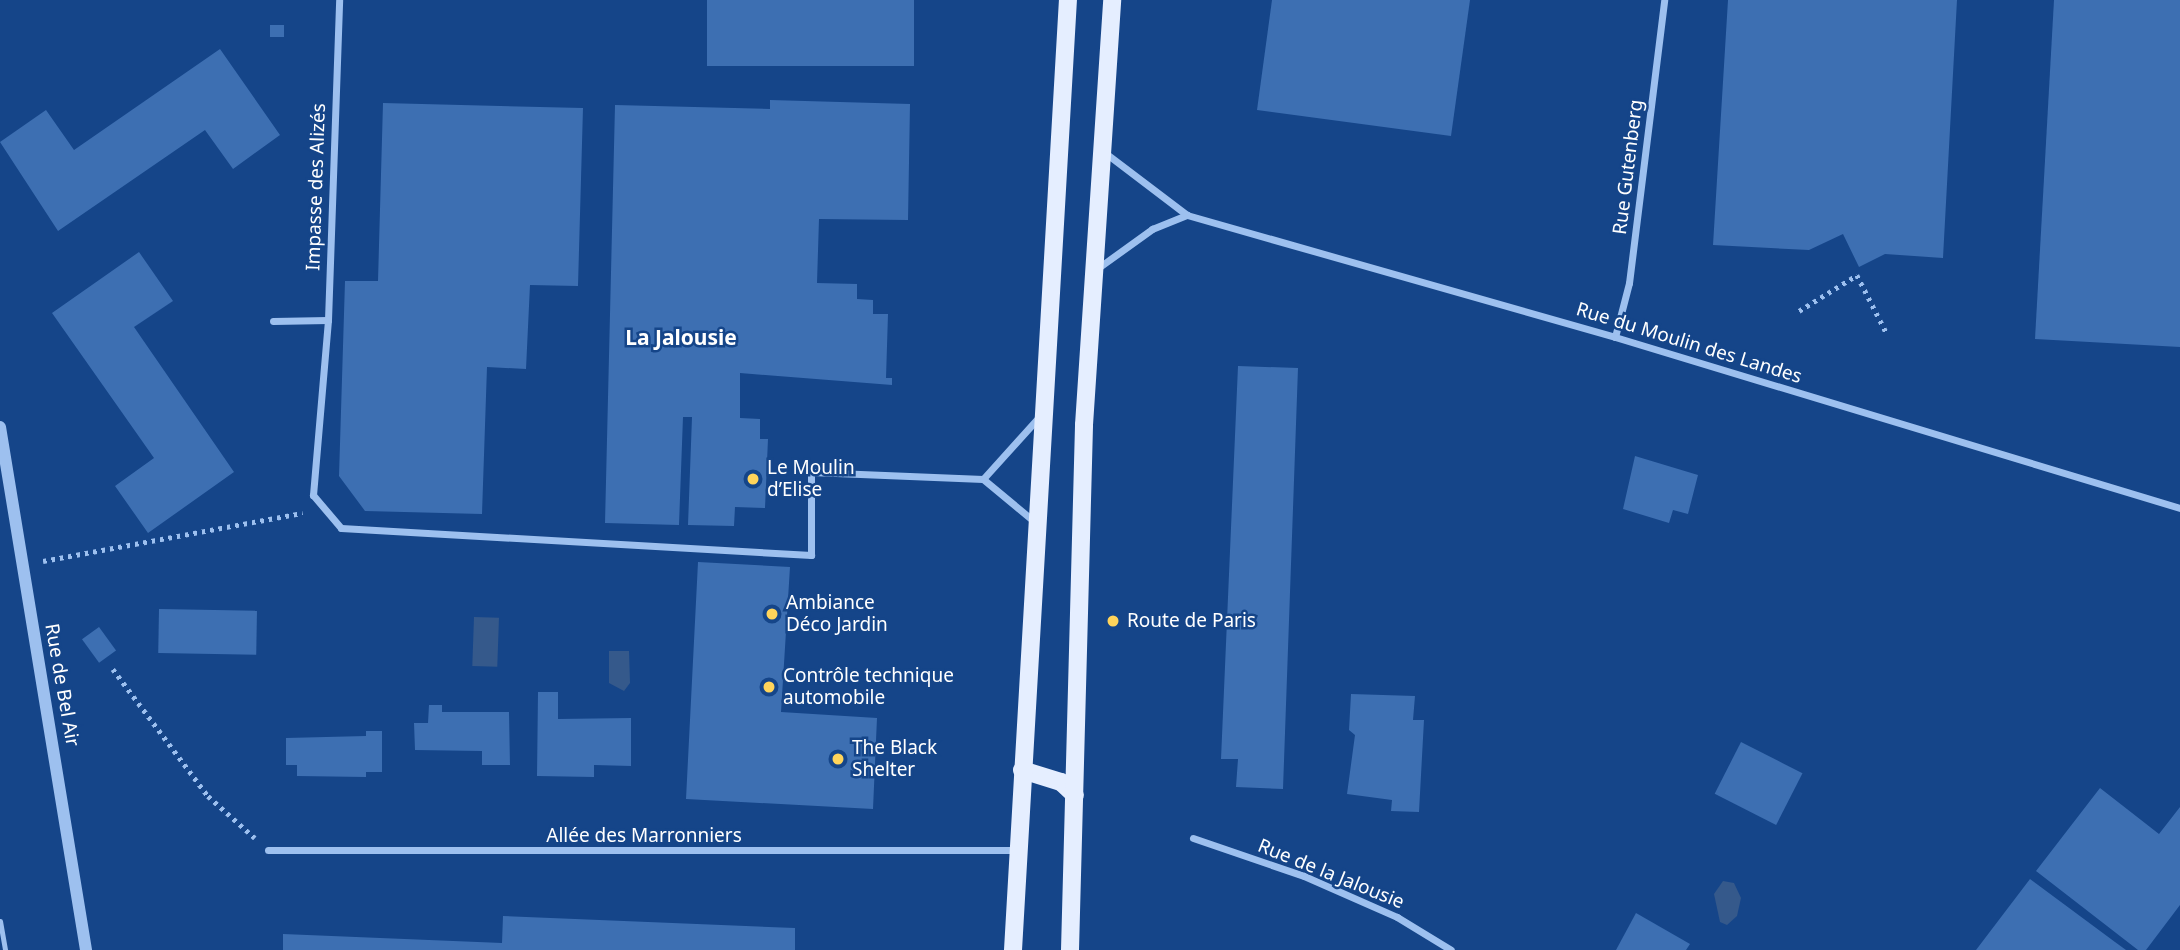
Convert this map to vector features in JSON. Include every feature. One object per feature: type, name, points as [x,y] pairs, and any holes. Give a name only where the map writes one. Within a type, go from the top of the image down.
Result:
[{"type":"main road","points":[[1013,950],[1068,0]]},
{"type":"main road","points":[[1070,950],[1092,273],[1099,148],[1112,0]]},
{"type":"main road","points":[[1022,770],[1061,782],[1075,795]]},
{"type":"street","name":"Impasse des Alizés","points":[[326,509],[313,495],[328,320],[339,0]]},
{"type":"street","name":"Rue Gutenberg","points":[[1615,337],[1629,283],[1664,0]]},
{"type":"street","name":"Rue du Moulin des Landes","points":[[1099,148],[1187,215],[1615,337],[2180,508]]},
{"type":"street","points":[[1092,273],[1152,229],[1187,215]]},
{"type":"street","points":[[273,321],[328,320]]},
{"type":"street","points":[[983,479],[1043,413]]},
{"type":"street","name":"Rue de Bel Air","points":[[0,426],[86,950]]},
{"type":"street","points":[[326,509],[341,528],[811,555],[811,472],[983,479],[1037,523]]},
{"type":"street","name":"Rue de la Jalousie","points":[[1193,838],[1304,876],[1397,917],[1451,950]]},
{"type":"street","name":"Allée des Marronniers","points":[[268,850],[1019,849]]},
{"type":"lane","points":[[0,921],[5,950]]},
{"type":"path","points":[[1799,311],[1857,275],[1887,334]]},
{"type":"path","points":[[22,565],[326,509]]},
{"type":"path","points":[[113,669],[208,796],[268,850]]},
{"type":"water","points":[[474,617],[499,618],[497,667],[472,666]]},
{"type":"water","points":[[609,651],[629,651],[630,683],[624,691],[609,683]]},
{"type":"water","points":[[1723,881],[1734,883],[1741,898],[1737,916],[1727,925],[1720,922],[1714,894]]},
{"type":"building","points":[[707,0],[914,0],[914,66],[707,66]]},
{"type":"building","points":[[1272,0],[1470,0],[1451,136],[1257,110]]},
{"type":"building","points":[[1728,0],[1957,0],[1943,258],[1885,254],[1859,267],[1843,234],[1809,250],[1713,245]]},
{"type":"building","points":[[2054,0],[2180,0],[2180,347],[2035,339]]},
{"type":"building","points":[[270,25],[284,25],[284,37],[270,37]]},
{"type":"building","points":[[220,49],[280,135],[233,169],[205,130],[58,231],[0,142],[46,110],[74,150]]},
{"type":"building","points":[[770,100],[910,104],[908,220],[819,219],[817,283],[857,284],[857,299],[873,300],[873,314],[888,314],[886,378],[892,378],[892,385],[740,373],[740,418],[760,419],[760,439],[768,439],[765,508],[735,507],[734,526],[688,525],[692,417],[683,417],[679,525],[605,523],[615,105],[770,109]]},
{"type":"building","points":[[383,103],[583,108],[578,286],[530,285],[526,369],[487,367],[482,514],[365,511],[339,476],[345,281],[378,281]]},
{"type":"building","points":[[139,252],[173,301],[134,327],[234,472],[148,533],[115,486],[154,458],[52,313]]},
{"type":"building","points":[[1238,366],[1298,368],[1283,789],[1236,787],[1238,759],[1221,759]]},
{"type":"building","points":[[1635,456],[1698,475],[1688,514],[1673,510],[1669,523],[1623,509]]},
{"type":"building","points":[[698,562],[790,567],[781,712],[877,718],[873,809],[686,799]]},
{"type":"building","points":[[159,609],[257,611],[256,655],[158,653]]},
{"type":"building","points":[[99,627],[116,650],[99,663],[82,639]]},
{"type":"building","points":[[538,692],[558,692],[558,719],[631,718],[631,766],[594,765],[594,777],[537,776]]},
{"type":"building","points":[[1351,694],[1415,696],[1413,720],[1424,720],[1419,812],[1391,811],[1392,800],[1347,794],[1355,735],[1349,730]]},
{"type":"building","points":[[429,705],[442,705],[442,712],[509,712],[510,765],[482,765],[482,751],[415,750],[414,723],[428,723]]},
{"type":"building","points":[[366,731],[382,731],[382,772],[366,772],[366,777],[297,776],[297,765],[286,765],[286,738],[366,736]]},
{"type":"building","points":[[1741,742],[1802,773],[1776,825],[1715,794]]},
{"type":"building","points":[[2100,788],[2159,834],[2180,807],[2180,905],[2146,950],[2138,950],[2036,871]]},
{"type":"building","points":[[2030,879],[2115,942],[2126,950],[1976,950]]},
{"type":"building","points":[[1636,913],[1690,944],[1686,950],[1616,950]]},
{"type":"building","points":[[503,916],[795,928],[795,950],[283,950],[283,934],[502,943]]},
{"type":"place","name":"Le Moulin d’Elise","points":[[753,479]]},
{"type":"place","name":"Ambiance Déco Jardin","points":[[772,614]]},
{"type":"place","name":"Route de Paris","points":[[1113,621]]},
{"type":"place","name":"Contrôle technique automobile","points":[[769,687]]},
{"type":"place","name":"The Black Shelter","points":[[838,759]]},
{"type":"district","name":"La Jalousie","points":[[681,337]]}]
